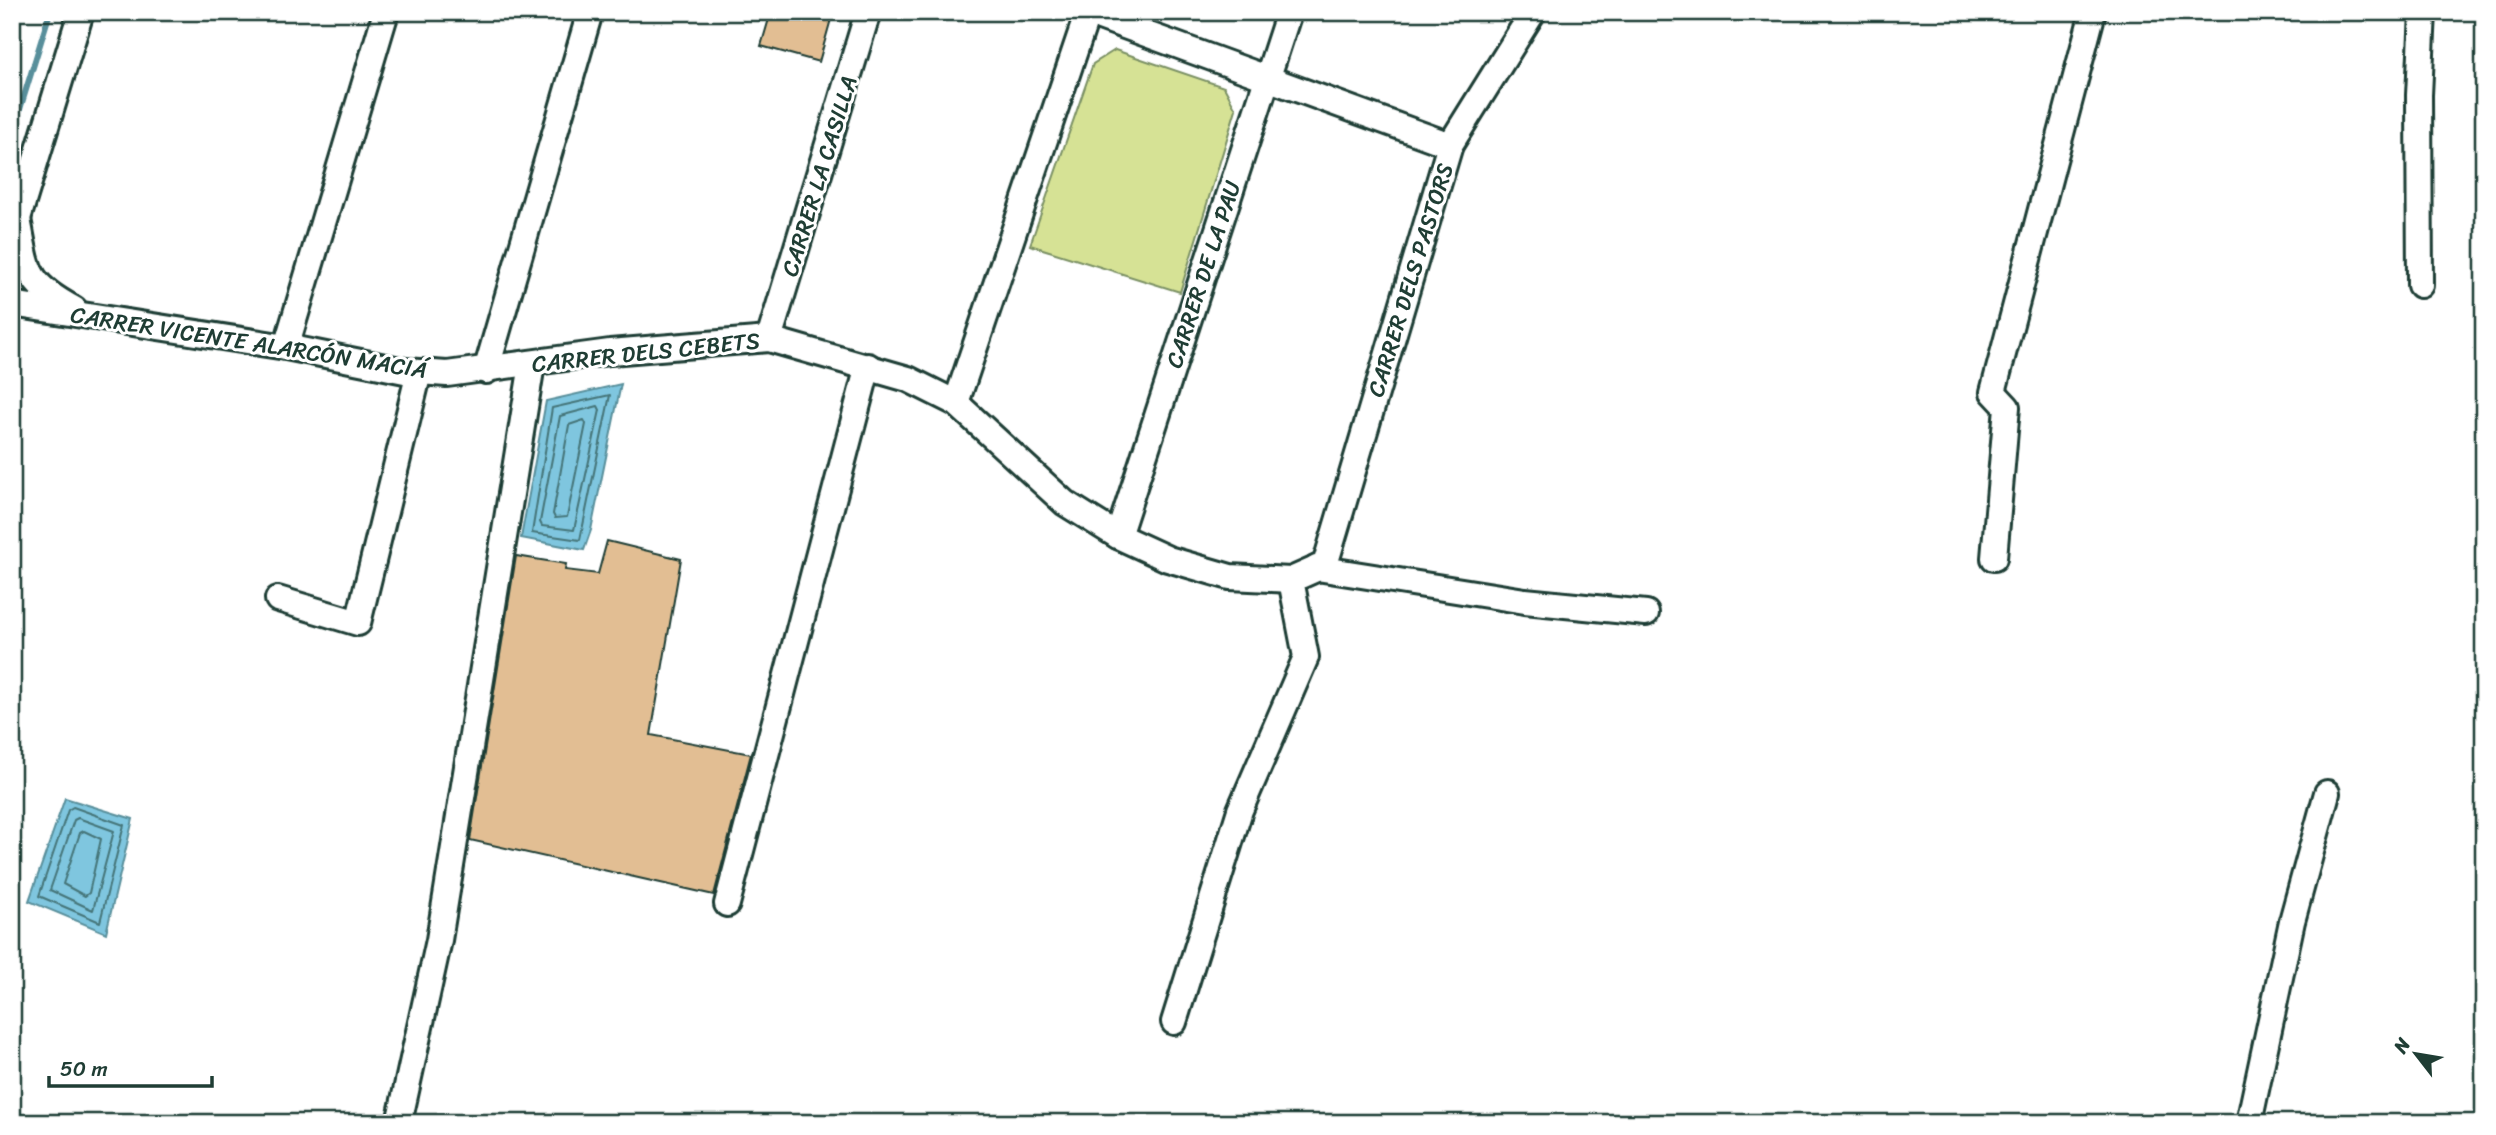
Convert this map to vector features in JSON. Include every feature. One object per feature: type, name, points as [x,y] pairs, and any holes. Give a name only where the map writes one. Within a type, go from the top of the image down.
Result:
[{"type":"street","points":[[81,12],[15,228],[27,272],[52,298],[86,316]]},
{"type":"street","points":[[286,348],[386,12]]},
{"type":"street","points":[[486,371],[590,12]]},
{"type":"street","name":"CARRER LA CASILLA","points":[[769,339],[868,12]]},
{"type":"street","points":[[956,403],[1087,12],[1450,145]]},
{"type":"street","name":"CARRER DE LA PAU","points":[[1118,536],[1289,12]]},
{"type":"street","name":"CARRER DELS PASTORS","points":[[1321,567],[1450,145],[1532,12]]},
{"type":"street","points":[[1994,558],[2007,407],[1993,392],[2093,12]]},
{"type":"street","points":[[2420,285],[2419,95],[2423,12]]},
{"type":"street","name":"CARRER VICENTE ALARCÓN MACIÁ","points":[[13,304],[419,372],[486,371]]},
{"type":"street","name":"CARRER DELS CEBETS","points":[[486,371],[610,352],[769,339],[908,379],[956,403],[1065,503],[1118,536],[1168,559],[1230,577],[1291,580],[1321,567]]},
{"type":"street","points":[[399,1123],[439,940],[532,363]]},
{"type":"street","points":[[727,904],[868,366]]},
{"type":"street","points":[[278,598],[358,623],[419,372]]},
{"type":"street","points":[[1321,567],[1525,601],[1646,613]]},
{"type":"street","points":[[1174,1022],[1240,810],[1306,657],[1291,580]]},
{"type":"street","points":[[2249,1123],[2292,921],[2327,793]]},
{"type":"green space","points":[[1115,50],[1224,87],[1236,109],[1180,292],[1030,245],[1093,64]]},
{"type":"water","points":[[621,384],[591,530],[584,550],[521,538],[546,401]]},
{"type":"water","points":[[65,798],[133,819],[106,933],[29,901]]},
{"type":"building","points":[[771,12],[833,12],[819,62],[761,46]]},
{"type":"building","points":[[607,541],[681,559],[651,735],[751,754],[714,895],[470,840],[516,556],[566,564],[565,570],[598,574]]},
{"type":"waterway","points":[[12,135],[50,12]]}]
